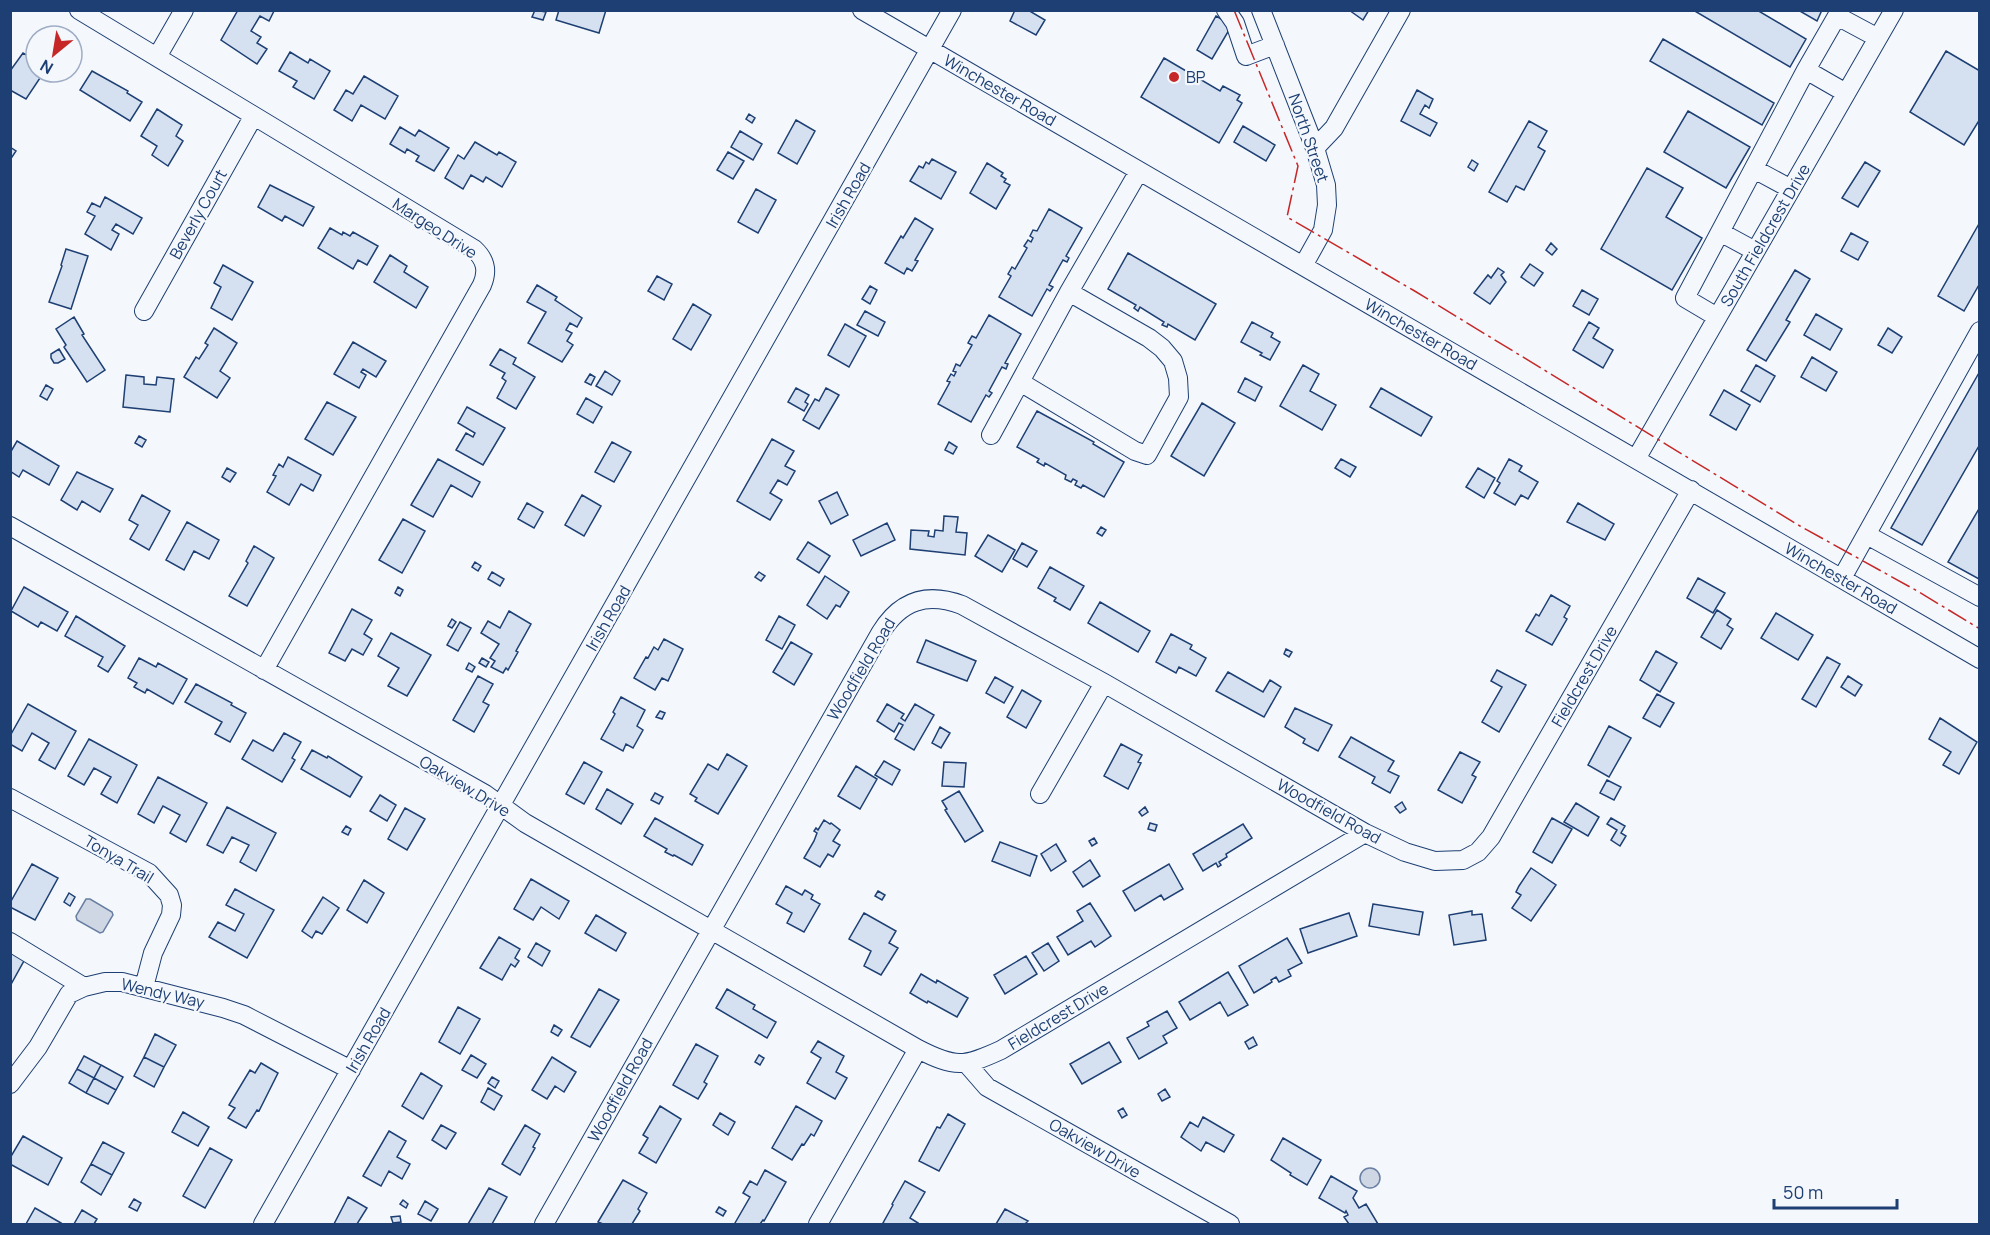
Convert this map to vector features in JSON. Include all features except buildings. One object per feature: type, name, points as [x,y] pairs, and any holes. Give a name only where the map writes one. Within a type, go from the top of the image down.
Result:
[{"type":"street","name":"Margeo Drive","points":[[79,10],[474,249],[482,256],[486,276],[264,670]]},
{"type":"street","points":[[157,57],[184,10]]},
{"type":"street","name":"Winchester Road","points":[[862,10],[1980,659]]},
{"type":"street","name":"Irish Road","points":[[263,1224],[952,10]]},
{"type":"street","points":[[1226,10],[1235,23],[1246,56],[1275,45]]},
{"type":"street","name":"North Street","points":[[1261,10],[1315,147],[1326,185],[1326,216],[1323,230],[1303,266]]},
{"type":"street","points":[[1315,147],[1334,128],[1401,10]]},
{"type":"street","name":"South Fieldcrest Drive","points":[[1636,459],[1894,10]]},
{"type":"street","points":[[1717,317],[1685,298],[1837,16],[1878,38]]},
{"type":"street","points":[[1806,70],[1846,93]]},
{"type":"street","name":"Beverly Court","points":[[144,310],[253,117]]},
{"type":"street","points":[[1754,169],[1791,189]]},
{"type":"street","points":[[991,435],[1139,171]]},
{"type":"street","points":[[1720,232],[1755,251]]},
{"type":"street","points":[[1020,382],[1135,451],[1147,455],[1154,444],[1179,397],[1178,378],[1173,361],[1149,338],[1070,292]]},
{"type":"street","points":[[1842,579],[1980,331]]},
{"type":"street","name":"Fieldcrest Drive","points":[[1470,856],[1478,852],[1491,837],[1691,490]]},
{"type":"street","name":"Oakview Drive","points":[[10,526],[485,794],[525,823],[918,1049]]},
{"type":"street","points":[[1867,535],[1980,597]]},
{"type":"street","name":"Woodfield Road","points":[[544,1224],[881,632],[897,610],[921,600],[948,599],[990,619],[1365,833],[1422,859],[1449,861],[1463,860],[1470,856]]},
{"type":"street","points":[[1040,794],[1104,683]]},
{"type":"street","name":"Tonya Trail","points":[[10,798],[149,873],[169,895],[172,905],[171,915],[153,953],[144,987]]},
{"type":"street","name":"Fieldcrest Drive","points":[[967,1064],[1001,1050],[1365,833]]},
{"type":"street","points":[[10,942],[84,987]]},
{"type":"street","name":"Wendy Way","points":[[84,987],[105,982],[122,982],[223,1008],[244,1015],[351,1070]]},
{"type":"street","points":[[10,1084],[38,1047],[69,994],[84,987]]},
{"type":"street","points":[[818,1224],[918,1049],[948,1063],[967,1064]]},
{"type":"street","name":"Oakview Drive","points":[[967,1064],[987,1087],[1230,1224]]},
{"type":"shaded area","points":[[86,899],[112,912],[113,915],[103,932],[100,933],[77,920],[76,916]]},
{"type":"shaded area","points":[[1370,1168],[1377,1171],[1380,1178],[1377,1185],[1370,1188],[1363,1185],[1360,1178],[1363,1171]]},
{"type":"power","points":[[1234,10],[1298,166],[1287,217],[1413,290],[1800,526],[1919,592],[1980,629]]},
{"type":"place","name":"BP","points":[[1174,77]]}]
